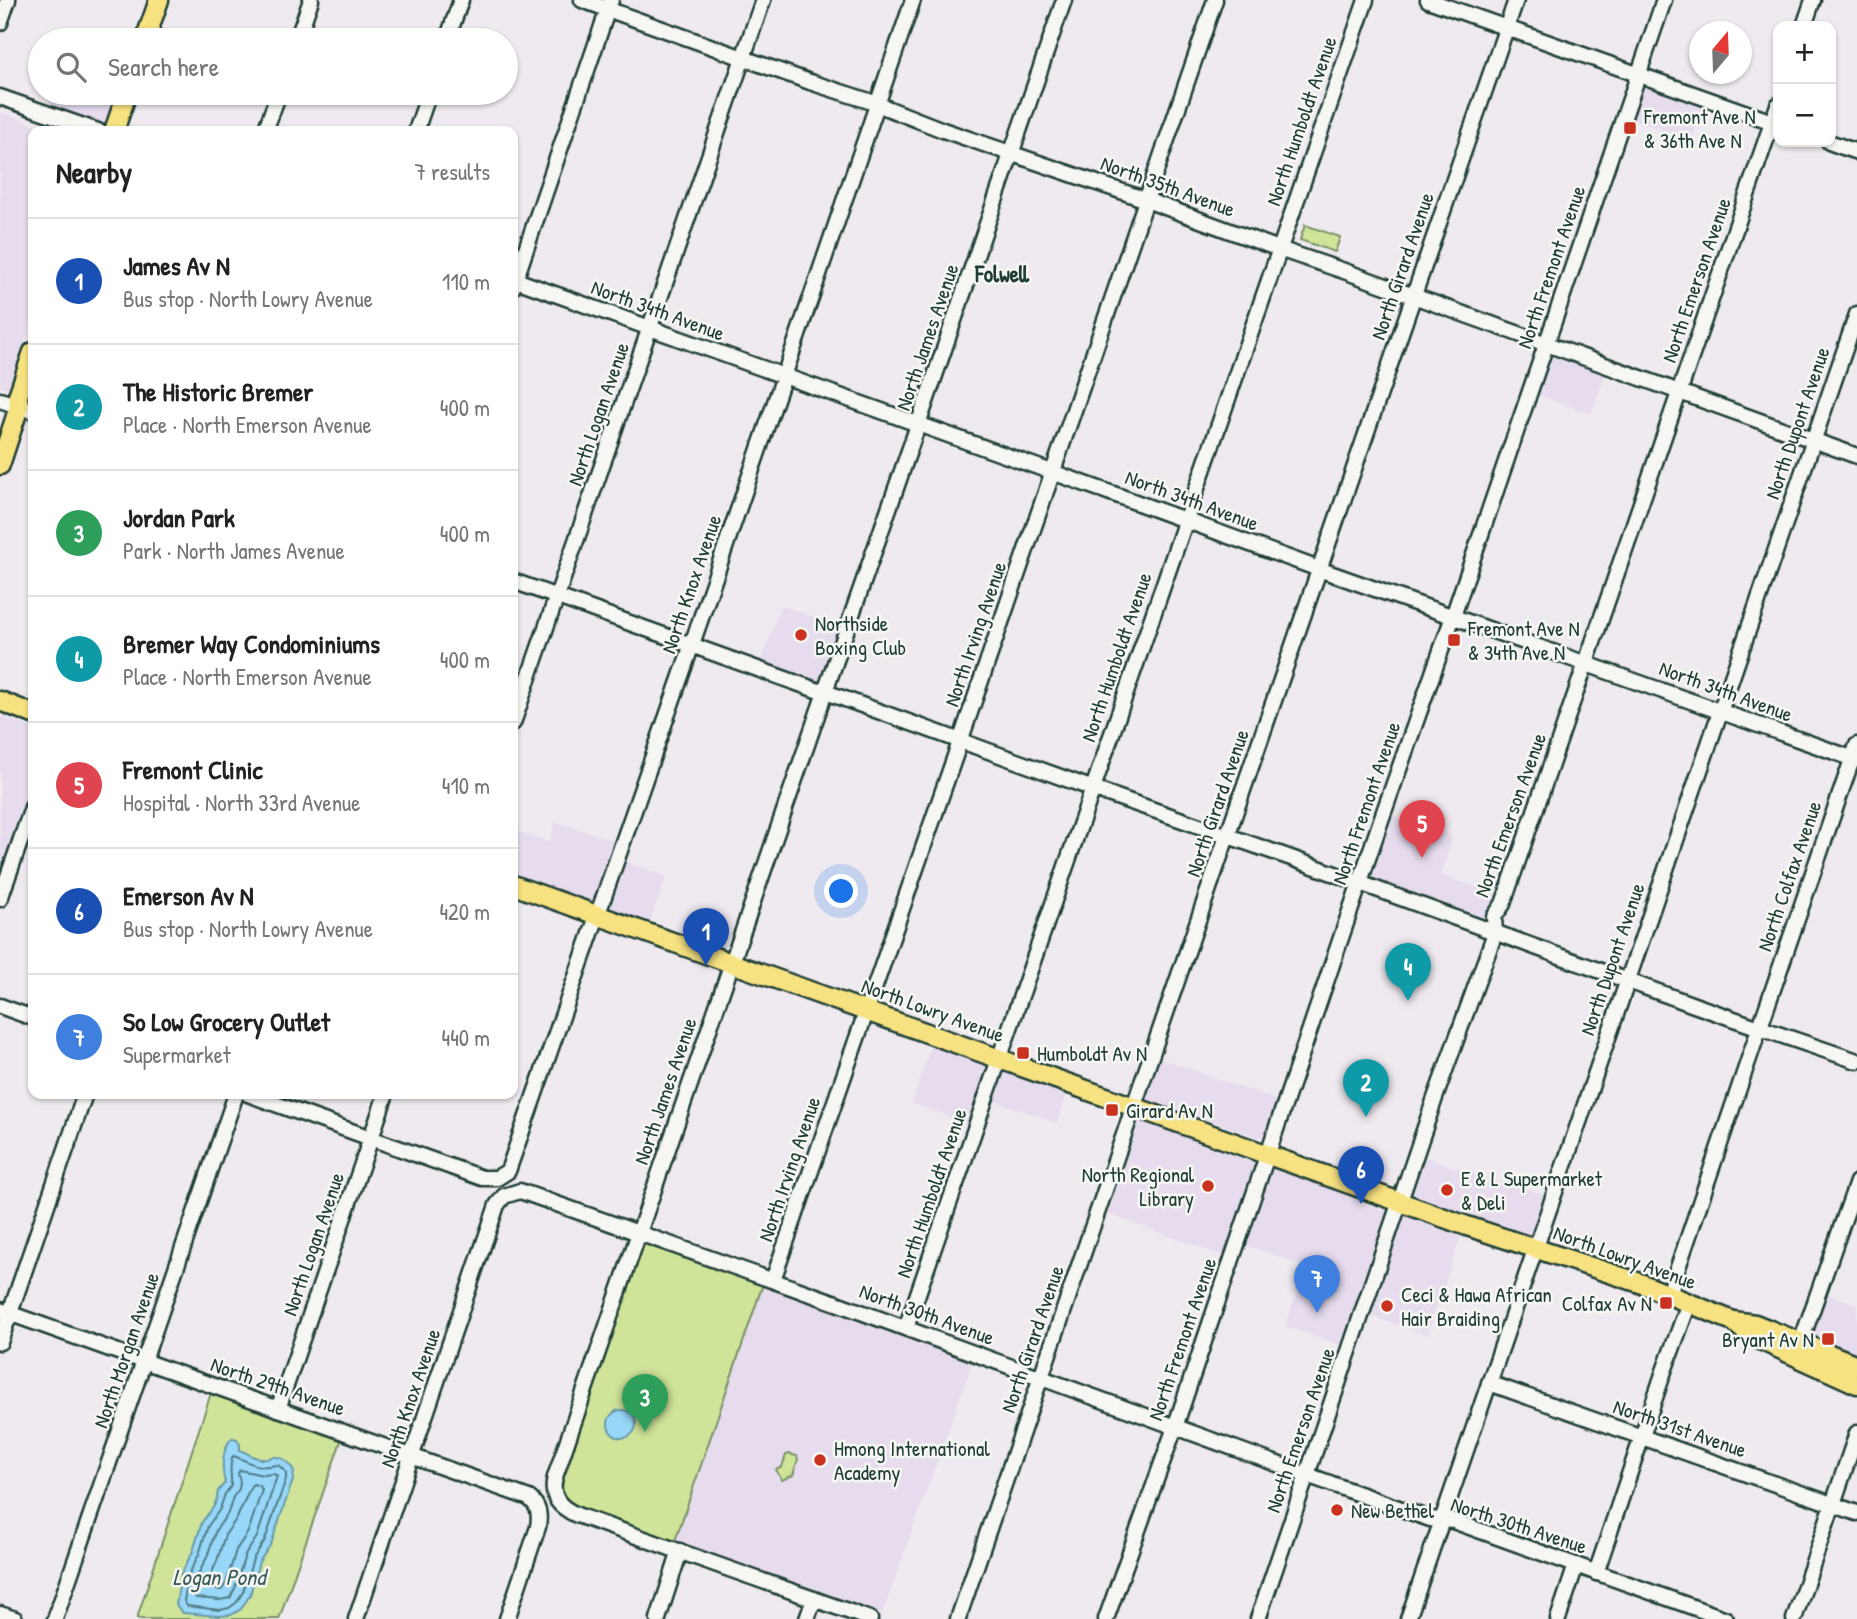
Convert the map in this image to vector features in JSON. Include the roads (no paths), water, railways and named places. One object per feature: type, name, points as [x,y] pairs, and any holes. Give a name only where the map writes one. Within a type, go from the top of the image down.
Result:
[{"type":"main road","points":[[149,28],[159,0]]},
{"type":"main road","points":[[116,126],[123,105]]},
{"type":"main road","points":[[26,408],[18,396],[28,367]]},
{"type":"main road","points":[[0,465],[26,408],[28,390]]},
{"type":"main road","points":[[0,701],[28,712]]},
{"type":"main road","name":"North Lowry Avenue","points":[[518,887],[1534,1249],[1602,1270],[1733,1321],[1755,1324],[1857,1365]]},
{"type":"main road","name":"North Lowry Avenue","points":[[1733,1321],[1749,1335],[1857,1384]]},
{"type":"street","points":[[0,23],[8,0]]},
{"type":"street","points":[[301,28],[311,0]]},
{"type":"street","points":[[451,28],[461,0]]},
{"type":"street","name":"North 35th Avenue","points":[[582,0],[609,5],[743,58],[1857,456]]},
{"type":"street","name":"North Logan Avenue","points":[[518,709],[763,0]]},
{"type":"street","name":"North Knox Avenue","points":[[371,1138],[482,1178],[501,1177],[512,1164],[914,0]]},
{"type":"street","name":"North James Avenue","points":[[680,1551],[577,1515],[561,1506],[555,1499],[553,1490],[555,1477],[1064,0]]},
{"type":"street","name":"North Irving Avenue","points":[[773,1280],[1215,0]]},
{"type":"street","name":"North Humboldt Avenue","points":[[906,1328],[1366,0]]},
{"type":"street","points":[[1428,0],[1773,122]]},
{"type":"street","name":"North Girard Avenue","points":[[958,1619],[1516,0]]},
{"type":"street","name":"North Fremont Avenue","points":[[1106,1619],[1175,1427],[1664,0]]},
{"type":"street","points":[[1806,21],[1813,0]]},
{"type":"street","points":[[518,271],[609,5]]},
{"type":"street","points":[[0,97],[84,126]]},
{"type":"street","points":[[267,126],[275,105]]},
{"type":"street","points":[[418,126],[425,105]]},
{"type":"street","name":"North Emerson Avenue","points":[[1258,1619],[1435,1098],[1495,933],[1494,917],[1503,904],[1773,129]]},
{"type":"street","points":[[1836,144],[1857,152]]},
{"type":"street","name":"North 34th Avenue","points":[[518,284],[1052,472],[1720,712],[1855,755]]},
{"type":"street","name":"North Dupont Avenue","points":[[1408,1619],[1857,314]]},
{"type":"street","points":[[0,400],[26,408]]},
{"type":"street","points":[[518,583],[1857,1061]]},
{"type":"street","name":"North Colfax Avenue","points":[[1669,1294],[1855,755]]},
{"type":"street","points":[[0,899],[28,819]]},
{"type":"street","points":[[0,1006],[28,1016]]},
{"type":"street","points":[[0,1342],[5,1312],[83,1099]]},
{"type":"street","name":"North Morgan Avenue","points":[[55,1619],[234,1099]]},
{"type":"street","points":[[262,1099],[371,1138]]},
{"type":"street","name":"North Logan Avenue","points":[[278,1409],[384,1099]]},
{"type":"street","points":[[1801,1342],[1857,1182]]},
{"type":"street","name":"North 30th Avenue","points":[[509,1193],[524,1192],[639,1232],[1430,1519],[1453,1521],[1709,1616],[1726,1619]]},
{"type":"street","name":"North Knox Avenue","points":[[356,1619],[497,1205],[509,1193]]},
{"type":"street","points":[[1596,1573],[1689,1303]]},
{"type":"street","name":"North 29th Avenue","points":[[5,1312],[522,1495],[534,1502],[540,1518],[538,1527],[507,1619]]},
{"type":"street","name":"North 31st Avenue","points":[[1489,1383],[1857,1513]]},
{"type":"street","points":[[1794,1619],[1857,1433]]},
{"type":"street","points":[[657,1619],[680,1551],[870,1619]]},
{"type":"street","points":[[1558,1619],[1576,1566]]},
{"type":"street","points":[[807,1619],[814,1599]]},
{"type":"street","points":[[0,1614],[15,1619]]},
{"type":"water","points":[[622,1410],[632,1414],[636,1424],[632,1434],[622,1438],[612,1434],[608,1424],[612,1414]]},
{"type":"water","name":"Logan Pond","points":[[232,1438],[237,1439],[240,1450],[254,1457],[278,1457],[289,1463],[294,1471],[293,1480],[271,1544],[259,1562],[250,1595],[241,1609],[231,1615],[219,1616],[183,1613],[176,1605],[181,1574],[193,1551],[202,1522],[214,1506],[218,1491],[225,1483],[223,1459]]},
{"type":"place","name":"Fremont Ave N & 36th Ave N","points":[[1630,128]]},
{"type":"place","name":"Northside Boxing Club","points":[[801,635]]},
{"type":"place","name":"Fremont Ave N & 34th Ave N","points":[[1454,640]]},
{"type":"place","name":"Fremont Clinic","points":[[1422,858]]},
{"type":"place","name":"James Av N","points":[[706,966]]},
{"type":"place","name":"Bremer Way Condominiums","points":[[1408,1001]]},
{"type":"place","name":"Humboldt Av N","points":[[1023,1053]]},
{"type":"place","name":"Girard Av N","points":[[1112,1110]]},
{"type":"place","name":"The Historic Bremer","points":[[1366,1117]]},
{"type":"place","name":"North Regional Library","points":[[1208,1186]]},
{"type":"place","name":"E & L Supermarket & Deli","points":[[1447,1190]]},
{"type":"place","name":"Emerson Av N","points":[[1361,1204]]},
{"type":"place","name":"Colfax Av N","points":[[1666,1303]]},
{"type":"place","name":"Ceci & Hawa African Hair Braiding","points":[[1387,1306]]},
{"type":"place","name":"So Low Grocery Outlet","points":[[1317,1313]]},
{"type":"place","name":"Bryant Av N","points":[[1828,1339]]},
{"type":"place","name":"Jordan Park","points":[[645,1432]]},
{"type":"place","name":"Hmong International Academy","points":[[820,1460]]},
{"type":"place","name":"New Bethel","points":[[1337,1510]]},
{"type":"district","name":"Folwell","points":[[1002,273]]}]
